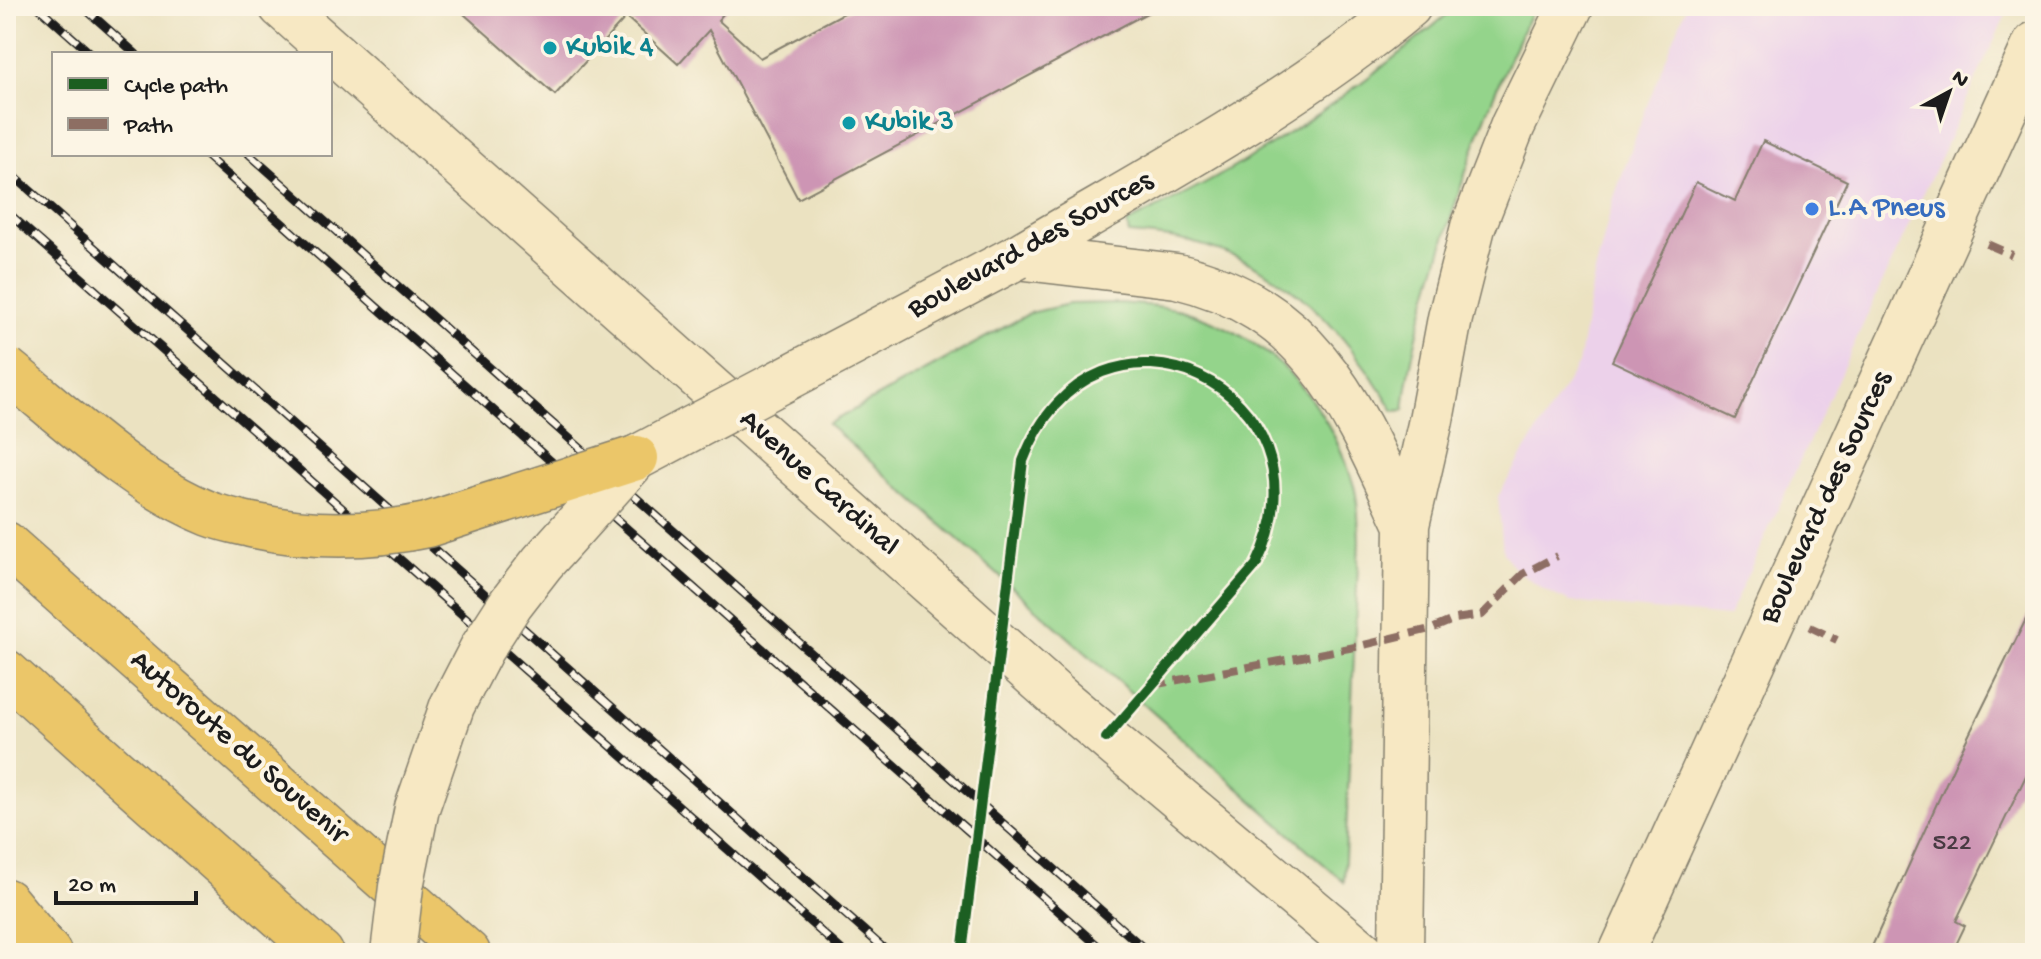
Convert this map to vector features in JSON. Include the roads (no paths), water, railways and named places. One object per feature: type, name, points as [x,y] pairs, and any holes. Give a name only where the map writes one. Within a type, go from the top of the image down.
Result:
[{"type":"highway","points":[[6,369],[151,483],[211,515],[270,529],[325,536],[395,532],[427,525],[636,458]]},
{"type":"highway","name":"Autoroute du Souvenir","points":[[6,544],[468,953]]},
{"type":"highway","points":[[6,672],[321,953]]},
{"type":"highway","points":[[6,901],[49,953]]},
{"type":"main road","name":"Avenue Cardinal","points":[[281,6],[1047,687],[1363,953]]},
{"type":"main road","name":"Boulevard des Sources","points":[[636,458],[1017,257],[1154,178],[1297,90],[1409,6]]},
{"type":"main road","points":[[1401,953],[1407,525],[1450,318],[1473,227],[1513,125],[1571,6]]},
{"type":"main road","name":"Boulevard des Sources","points":[[1621,953],[2035,44]]},
{"type":"main road","points":[[1017,257],[1148,271],[1203,282],[1260,308],[1287,328],[1347,401],[1407,525]]},
{"type":"main road","points":[[393,953],[401,887],[417,808],[452,706],[482,648],[511,603],[542,563],[636,458]]},
{"type":"railway","points":[[37,6],[89,52]]},
{"type":"railway","points":[[82,6],[134,52]]},
{"type":"railway","points":[[206,156],[1106,953]]},
{"type":"railway","points":[[251,156],[1149,953]]},
{"type":"railway","points":[[6,169],[889,953]]},
{"type":"railway","points":[[6,211],[845,953]]},
{"type":"place","name":"Kubik 4","points":[[550,48]]},
{"type":"place","name":"Kubik 3","points":[[849,123]]},
{"type":"place","name":"L.A Pneus","points":[[1812,209]]}]
